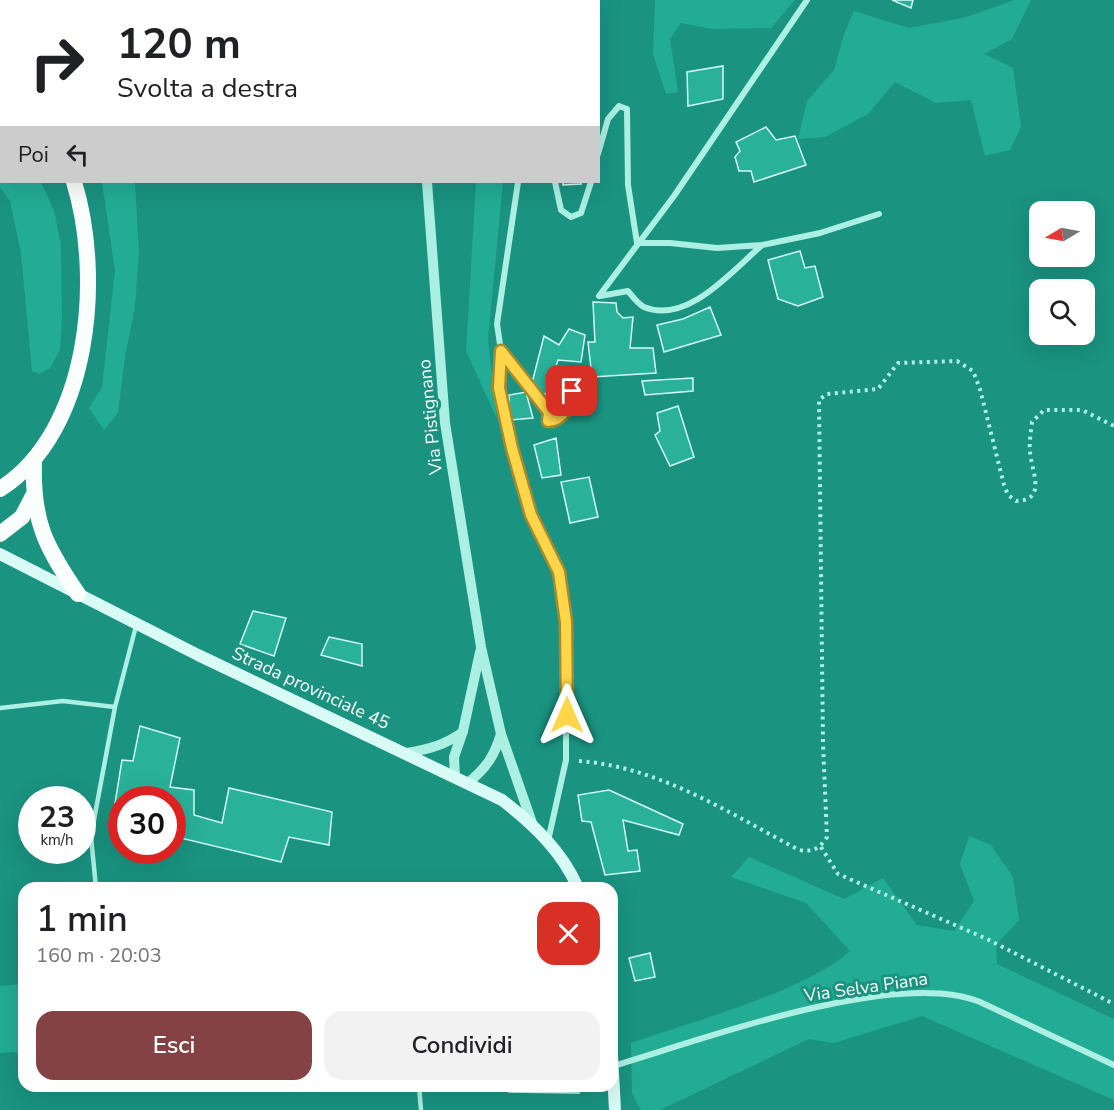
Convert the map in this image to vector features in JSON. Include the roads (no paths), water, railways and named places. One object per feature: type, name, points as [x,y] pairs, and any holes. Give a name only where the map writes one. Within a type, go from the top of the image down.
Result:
[{"type":"highway","points":[[1,491],[34,462],[56,428],[80,363],[89,315],[85,244],[80,199],[74,183]]},
{"type":"highway","points":[[34,462],[33,496],[49,552],[78,594]]},
{"type":"highway","points":[[0,534],[22,517],[33,496]]},
{"type":"main road","name":"Strada provinciale 45","points":[[0,554],[136,624],[502,800],[532,823],[548,842],[574,882]]},
{"type":"main road","points":[[614,1092],[615,1110]]},
{"type":"street","points":[[762,245],[702,298],[671,311],[643,307],[628,291],[600,296],[674,196],[807,0]]},
{"type":"street","points":[[600,147],[608,118],[619,106],[627,109],[628,185],[637,243]]},
{"type":"street","name":"Via Pistignano","points":[[427,183],[445,423],[481,646],[501,734],[532,823]]},
{"type":"street","points":[[518,183],[497,324],[501,351],[499,388],[512,448],[531,515],[559,572],[566,622],[566,760],[548,842]]},
{"type":"street","points":[[555,183],[561,210],[572,217],[581,213],[591,183]]},
{"type":"street","points":[[637,243],[670,243],[717,248],[762,245],[820,233],[879,214]]},
{"type":"street","points":[[501,351],[549,412],[548,421],[557,420],[562,416],[572,391]]},
{"type":"street","points":[[455,777],[454,757],[463,731],[481,646]]},
{"type":"street","points":[[407,753],[433,749],[449,742],[463,731]]},
{"type":"street","points":[[468,783],[487,768],[495,756],[501,734]]},
{"type":"street","name":"Via Selva Piana","points":[[618,1059],[804,1010],[908,993],[942,992],[961,994],[980,1002],[1114,1065]]},
{"type":"lane","points":[[95,882],[91,836],[115,707],[136,624]]},
{"type":"lane","points":[[0,708],[63,701],[115,707]]},
{"type":"lane","points":[[420,1092],[421,1110]]}]
